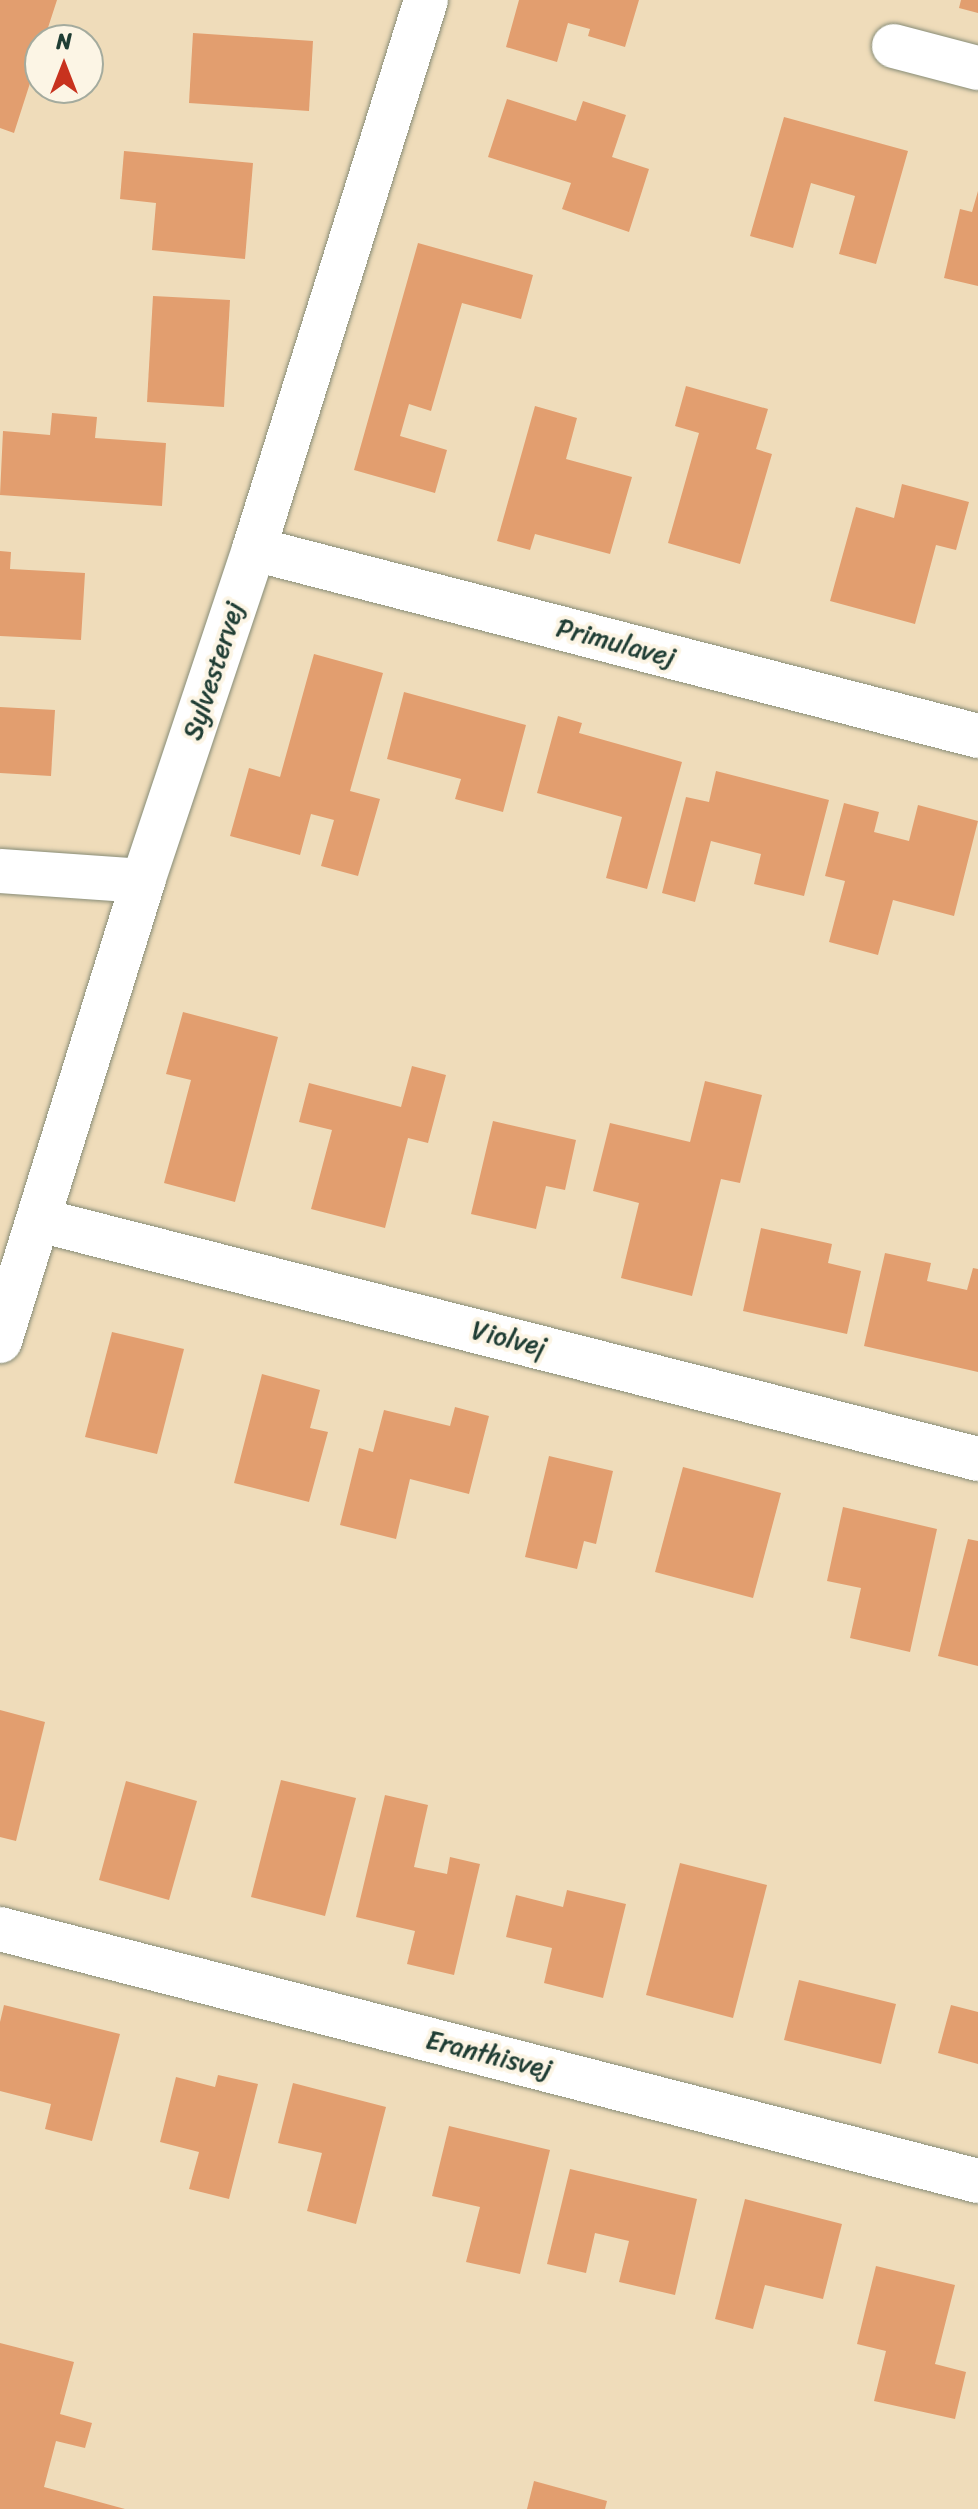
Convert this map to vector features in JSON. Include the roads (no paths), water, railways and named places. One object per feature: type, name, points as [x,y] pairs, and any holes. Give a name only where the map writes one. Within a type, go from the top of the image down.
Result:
[{"type":"street","name":"Sylvestervej","points":[[0,1341],[143,881],[254,549],[426,0]]},
{"type":"street","points":[[894,46],[978,68]]},
{"type":"street","name":"Primulavej","points":[[254,549],[978,736]]},
{"type":"street","points":[[0,871],[143,881]]},
{"type":"street","name":"Violvej","points":[[39,1220],[978,1459]]},
{"type":"street","name":"Eranthisvej","points":[[0,1929],[978,2181]]}]
